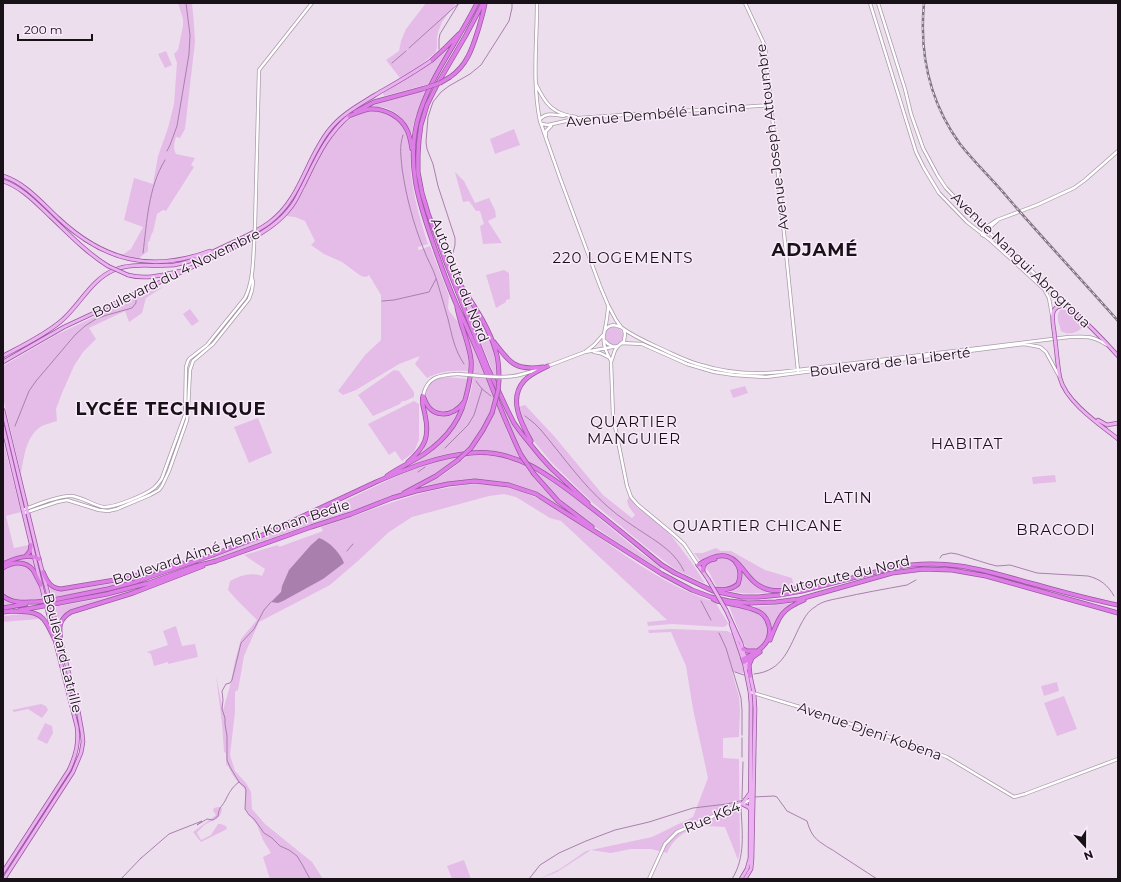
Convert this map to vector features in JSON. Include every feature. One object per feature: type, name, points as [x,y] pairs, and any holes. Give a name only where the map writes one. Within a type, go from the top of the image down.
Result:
[{"type":"highway","name":"Autoroute du Nord","points":[[477,3],[434,80],[423,103],[416,127],[413,154],[413,173],[419,204],[441,266],[457,307],[468,329],[521,455],[534,474],[558,501],[604,536],[662,574],[692,590],[711,597],[748,603],[776,602],[800,599],[892,573],[923,569],[941,569],[974,573],[1118,613]]},
{"type":"highway","name":"Autoroute du Nord","points":[[484,3],[432,95],[424,114],[418,155],[418,172],[422,193],[445,260],[485,359],[514,423],[551,468],[599,514]]},
{"type":"highway","points":[[349,116],[357,110],[374,102],[422,89],[450,78],[461,68],[468,58],[484,3]]},
{"type":"highway","points":[[432,60],[463,28]]},
{"type":"highway","points":[[349,116],[373,109],[382,110],[393,115],[402,122],[408,131],[413,154]]},
{"type":"highway","points":[[392,498],[436,476],[458,460],[471,448],[492,413],[498,391],[498,361],[492,340],[482,320],[445,260]]},
{"type":"highway","points":[[376,482],[424,454],[445,436],[459,418],[466,399],[471,370],[471,360],[458,316],[457,307]]},
{"type":"highway","points":[[492,340],[508,359],[520,367],[534,368],[548,366]]},
{"type":"highway","points":[[533,446],[523,427],[517,410],[516,398],[524,381],[536,372],[548,366]]},
{"type":"highway","points":[[423,396],[429,407],[441,414],[452,412],[460,407],[466,399]]},
{"type":"highway","points":[[403,466],[417,454],[426,440],[427,429],[422,402],[423,396]]},
{"type":"highway","points":[[376,482],[438,458],[484,452],[520,460],[544,472],[662,565],[675,573],[705,588],[720,590],[731,588],[738,584],[740,575],[739,566],[732,560],[717,558],[698,564]]},
{"type":"highway","points":[[392,498],[448,484],[475,481],[509,485],[536,494],[604,536]]},
{"type":"highway","name":"Boulevard Aimé Henri Konan Bedie","points":[[3,612],[38,607],[129,584],[210,556],[256,538],[376,482]]},
{"type":"highway","name":"Boulevard Aimé Henri Konan Bedie","points":[[3,608],[37,602],[58,601],[107,594],[149,583],[351,514],[392,498]]},
{"type":"highway","points":[[25,557],[30,551],[31,544]]},
{"type":"highway","points":[[3,564],[25,557],[34,556],[39,559]]},
{"type":"highway","points":[[43,572],[48,582],[53,587],[61,589],[127,578],[210,556]]},
{"type":"highway","points":[[702,571],[704,562],[711,557],[725,556],[733,558],[755,582],[769,590],[786,590],[821,586]]},
{"type":"highway","points":[[62,644],[60,624],[66,615],[133,593],[216,561]]},
{"type":"highway","points":[[3,568],[13,563],[26,565],[33,570],[41,585]]},
{"type":"highway","name":"Autoroute du Nord","points":[[705,588],[742,597],[758,597],[786,594],[906,565],[947,564],[967,566],[1118,605]]},
{"type":"highway","points":[[744,660],[753,657],[766,647],[779,618],[785,610],[793,604],[812,595]]},
{"type":"highway","points":[[3,596],[13,602],[37,602]]},
{"type":"highway","points":[[711,597],[717,601],[755,610],[765,617],[770,627],[770,636],[762,648],[744,660]]},
{"type":"highway","points":[[11,611],[33,612],[38,615],[47,624],[55,640]]},
{"type":"highway","points":[[743,649],[747,651],[757,651]]},
{"type":"highway","points":[[750,676],[749,665],[753,657]]},
{"type":"main road","name":"Boulevard du 4 Novembre","points":[[3,356],[60,322],[72,311],[98,280],[113,270],[132,266],[190,262],[259,230],[281,212],[290,201],[316,148],[329,130],[341,118],[356,107],[432,60]]},
{"type":"main road","name":"Boulevard du 4 Novembre","points":[[3,362],[64,327],[261,234],[273,226],[294,203],[327,140],[338,126],[349,116]]},
{"type":"main road","points":[[3,176],[11,178],[25,187],[82,238],[104,250],[127,259],[153,262],[177,260],[193,257],[228,244]]},
{"type":"main road","points":[[3,181],[30,197],[90,254],[108,266],[139,278],[160,276],[188,269]]},
{"type":"main road","points":[[201,257],[203,262]]},
{"type":"main road","points":[[1060,379],[1052,316],[1057,307],[1064,305],[1068,306]]},
{"type":"main road","name":"Avenue Nangui Abrogroua","points":[[1068,306],[1096,332],[1107,346],[1117,355]]},
{"type":"main road","name":"Boulevard de la Liberté","points":[[1060,379],[1071,398],[1118,439]]},
{"type":"main road","name":"Boulevard Latrille","points":[[3,410],[31,544],[77,727],[78,741],[76,752],[69,770],[3,872]]},
{"type":"main road","points":[[1091,417],[1104,424],[1118,423]]},
{"type":"main road","name":"Boulevard Latrille","points":[[3,427],[62,644],[82,726],[83,742],[81,753],[73,772],[4,879]]},
{"type":"main road","points":[[31,544],[34,548],[36,548]]},
{"type":"main road","points":[[698,564],[726,610],[743,649],[744,660],[752,692],[752,800],[749,865],[741,879]]},
{"type":"main road","points":[[731,622],[750,676],[755,709],[752,859],[751,869],[745,879]]},
{"type":"main road","points":[[751,791],[742,804],[751,810]]},
{"type":"street","points":[[25,511],[67,500],[99,510],[108,511],[150,495],[162,486],[173,460],[186,416],[191,364],[213,344],[248,299],[252,290],[259,70],[312,3]]},
{"type":"street","points":[[423,396],[428,384],[433,379],[446,375],[515,376],[548,366],[585,352],[617,346],[622,344],[624,341],[626,334],[608,305],[541,124],[538,112],[535,82],[537,3]]},
{"type":"street","name":"Avenue Joseph Attoumbre","points":[[745,3],[765,46],[798,372]]},
{"type":"street","name":"Avenue Nangui Abrogroua","points":[[870,3],[916,152],[924,168],[940,193],[968,222],[1044,289],[1049,298],[1052,316]]},
{"type":"street","name":"Avenue Nangui Abrogroua","points":[[878,3],[905,89],[911,114],[923,148],[946,188],[987,231],[1006,246],[1068,306]]},
{"type":"street","points":[[535,82],[546,104],[567,116],[579,118]]},
{"type":"street","name":"Avenue Dembélé Lancina","points":[[541,124],[548,125],[579,118],[771,105]]},
{"type":"street","name":"Avenue Dembélé Lancina","points":[[540,119],[548,114],[567,116]]},
{"type":"street","points":[[546,138],[546,131],[553,124]]},
{"type":"street","points":[[983,235],[985,228],[997,220],[1037,205],[1074,188],[1086,180],[1118,151]]},
{"type":"street","points":[[983,235],[1000,219]]},
{"type":"street","points":[[608,305],[604,337],[606,349],[611,362]]},
{"type":"street","points":[[605,330],[611,326],[618,325],[621,327]]},
{"type":"street","name":"Boulevard de la Liberté","points":[[621,327],[643,341],[689,361],[707,367],[746,373],[767,374],[798,372],[1024,344],[1040,347],[1046,352],[1060,379]]},
{"type":"street","name":"Boulevard de la Liberté","points":[[622,344],[642,344],[699,368],[726,374],[766,377],[1070,336],[1086,336],[1098,340],[1107,346]]},
{"type":"street","points":[[604,337],[608,344],[617,346]]},
{"type":"street","points":[[585,352],[604,337]]},
{"type":"street","points":[[617,346],[611,362],[613,416],[627,486],[631,497],[638,506],[684,544],[698,564]]},
{"type":"street","points":[[592,351],[609,358]]},
{"type":"street","points":[[25,511],[55,499],[70,496],[104,507],[117,507]]},
{"type":"street","name":"Avenue Djeni Kobena","points":[[752,692],[934,752],[1014,797],[1118,759]]},
{"type":"street","name":"Rue K64","points":[[649,879],[665,844],[677,832],[752,800]]},
{"type":"shaded area","points":[[178,3],[192,3],[195,42],[185,129],[180,138],[176,137],[174,148],[176,154],[195,158],[191,165],[194,167],[166,211],[163,210],[157,214],[153,232],[148,242],[148,251],[139,258],[128,257],[122,255],[131,249],[143,227],[124,220],[134,178],[153,184],[158,156],[168,128],[174,104],[177,63],[174,54],[178,50],[183,26],[183,19]]},
{"type":"shaded area","points":[[426,3],[456,3],[442,22],[438,32],[437,48],[435,53],[418,67],[400,78],[386,60],[399,51],[406,29]]},
{"type":"shaded area","points":[[450,46],[429,84],[384,96],[383,93],[420,71]]},
{"type":"shaded area","points":[[166,51],[172,65],[165,68],[158,54]]},
{"type":"shaded area","points":[[426,90],[417,112],[411,136],[405,123],[396,113],[384,107],[369,107],[385,101]]},
{"type":"shaded area","points":[[374,111],[393,117],[400,123],[406,132],[410,150],[413,189],[418,212],[428,244],[418,247],[418,250],[430,246],[449,296],[448,308],[458,322],[464,335],[468,353],[469,371],[447,372],[427,378],[415,364],[420,356],[399,364],[356,390],[343,395],[338,391],[365,355],[381,340],[381,295],[369,275],[366,277],[361,276],[342,262],[324,254],[311,245],[315,241],[305,221],[295,217],[286,216],[294,206],[305,187],[330,139],[339,128],[360,114]]},
{"type":"shaded area","points":[[514,129],[520,145],[495,154],[490,139]]},
{"type":"shaded area","points":[[455,172],[464,181],[475,203],[489,198],[495,210],[496,217],[488,221],[502,243],[483,244],[480,226],[484,224],[480,211],[476,211],[469,201],[463,202]]},
{"type":"shaded area","points":[[504,270],[509,273],[510,299],[506,300],[506,302],[496,308],[486,275]]},
{"type":"shaded area","points":[[163,287],[146,298],[142,313],[129,322],[125,311],[89,328],[96,339],[83,352],[74,366],[56,409],[57,421],[42,426],[32,435],[25,454],[21,474],[3,398],[3,366],[56,335],[144,293]]},
{"type":"shaded area","points":[[460,291],[478,315],[492,342],[497,362],[498,384]]},
{"type":"shaded area","points":[[190,309],[199,321],[192,326],[183,314]]},
{"type":"shaded area","points":[[1062,309],[1068,310],[1084,325],[1082,328],[1073,333],[1064,333],[1061,331],[1058,322],[1058,313]]},
{"type":"shaded area","points":[[614,327],[620,330],[623,336],[620,342],[614,345],[608,342],[605,336],[608,330]]},
{"type":"shaded area","points":[[466,333],[494,399],[486,420],[475,439],[465,451],[441,455],[403,469],[424,456],[446,437],[461,416],[467,404],[471,392],[473,366]]},
{"type":"shaded area","points":[[394,370],[399,371],[414,392],[414,397],[373,416],[358,395]]},
{"type":"shaded area","points":[[446,377],[468,379],[466,396],[461,404],[455,409],[443,412],[431,407],[426,397],[426,391],[434,380]]},
{"type":"shaded area","points":[[745,386],[748,393],[733,398],[730,390]]},
{"type":"shaded area","points":[[414,401],[419,404],[419,440],[414,452],[402,461],[395,451],[389,455],[368,424]]},
{"type":"shaded area","points":[[503,403],[515,425],[536,454],[599,518],[641,553],[661,567],[660,570],[603,533],[567,505],[550,489],[535,473],[523,454],[500,404]]},
{"type":"shaded area","points":[[525,405],[554,436],[603,495],[632,518],[635,515],[629,507],[627,501],[629,497],[637,507],[664,528],[692,563],[705,583],[676,570],[646,547],[593,503],[552,463],[526,430],[518,407]]},
{"type":"shaded area","points":[[425,406],[433,413],[441,416],[450,415],[460,410],[453,423],[443,435],[420,454],[424,448],[428,431]]},
{"type":"shaded area","points":[[497,406],[508,434],[520,458],[496,452],[472,451],[490,422]]},
{"type":"shaded area","points":[[258,418],[272,453],[249,463],[234,427]]},
{"type":"shaded area","points":[[3,440],[21,512],[6,516],[14,548],[29,545],[42,599],[3,606]]},
{"type":"shaded area","points":[[484,455],[510,459],[524,464],[541,487],[569,512],[529,490],[496,481],[457,481],[418,489],[456,466],[467,456]]},
{"type":"shaded area","points":[[460,456],[427,480],[389,498],[213,559],[212,556],[257,540],[403,473],[431,463]]},
{"type":"shaded area","points":[[1055,475],[1056,482],[1033,484],[1032,477]]},
{"type":"shaded area","points":[[476,484],[515,489],[544,502],[662,579],[697,596],[715,602],[728,623],[723,627],[672,624],[648,626],[647,622],[667,620],[561,521],[550,518],[516,497],[504,494],[489,496],[412,517],[389,532],[330,585],[259,622],[244,656],[238,690],[235,692],[235,712],[230,755],[235,771],[246,783],[251,792],[252,809],[265,824],[312,862],[323,879],[270,879],[263,857],[271,853],[263,840],[257,825],[245,809],[245,790],[226,765],[226,753],[224,752],[216,676],[223,710],[241,639],[257,620],[228,590],[230,581],[246,575],[254,574],[262,576],[265,569],[244,555],[278,545],[279,547],[323,531],[321,527],[409,497],[426,492]]},
{"type":"shaded area","points":[[319,538],[334,548],[344,563],[323,579],[283,601],[278,603],[271,602],[281,592],[289,570]]},
{"type":"shaded area","points":[[716,548],[721,551],[731,551],[765,570],[792,578],[794,587],[756,594],[738,593],[718,588],[709,572],[694,553],[703,553]]},
{"type":"shaded area","points":[[131,579],[102,588],[52,597],[49,584],[56,588],[65,590],[110,584]]},
{"type":"shaded area","points":[[142,587],[123,596],[72,610],[65,613],[58,619],[54,607],[109,597]]},
{"type":"shaded area","points":[[792,603],[780,615],[773,630],[765,615],[760,610],[751,607],[776,605]]},
{"type":"shaded area","points":[[729,606],[754,612],[764,619],[767,624],[768,634],[765,642],[757,649],[746,649]]},
{"type":"shaded area","points":[[22,614],[34,615],[39,619],[3,622],[3,616]]},
{"type":"shaded area","points":[[176,626],[182,646],[195,644],[198,657],[154,666],[151,654],[147,652],[168,645],[163,631]]},
{"type":"shaded area","points":[[672,629],[727,631],[735,638],[738,648],[744,673],[732,672],[739,697],[739,737],[723,738],[723,758],[739,759],[740,851],[738,860],[725,827],[702,826],[689,830],[680,836],[672,844],[667,853],[651,849],[631,849],[611,853],[591,850],[557,872],[539,879],[560,869],[586,851],[652,837],[693,817],[708,778],[693,709],[686,666],[671,632],[649,633],[648,630]]},
{"type":"shaded area","points":[[1057,682],[1059,691],[1044,696],[1041,686]]},
{"type":"shaded area","points":[[1064,696],[1077,729],[1057,736],[1044,703]]},
{"type":"shaded area","points":[[41,704],[46,706],[48,710],[42,718],[28,709],[14,712],[12,710]]},
{"type":"shaded area","points":[[45,723],[52,726],[53,733],[47,744],[37,739]]},
{"type":"shaded area","points":[[221,807],[222,809],[220,816],[209,822],[197,833],[201,840],[211,835],[218,824],[226,826],[227,829],[201,842],[193,832],[216,815],[213,811],[214,808]]},
{"type":"shaded area","points":[[464,860],[471,879],[452,879],[447,866]]},
{"type":"waterway","points":[[167,151],[177,126],[189,54],[190,35],[186,3]]},
{"type":"waterway","points":[[409,48],[459,3]]},
{"type":"waterway","points":[[439,49],[440,34],[459,3]]},
{"type":"waterway","points":[[452,257],[455,238],[438,186],[433,164],[427,149],[426,142],[428,117],[433,102],[441,92],[470,74],[481,65],[509,21],[512,3]]},
{"type":"waterway","points":[[392,63],[406,51]]},
{"type":"waterway","points":[[403,135],[401,148],[402,168],[410,209],[416,230],[436,278],[452,336],[464,364]]},
{"type":"waterway","points":[[143,253],[149,205],[155,182],[165,160]]},
{"type":"waterway","points":[[382,301],[394,300],[429,292],[436,279]]},
{"type":"waterway","points":[[15,426],[29,391],[75,335],[96,319],[132,308],[136,303],[136,298]]},
{"type":"waterway","points":[[476,381],[482,389],[491,396]]},
{"type":"waterway","points":[[445,448],[468,425],[474,415],[482,389]]},
{"type":"waterway","points":[[525,416],[540,429],[581,479],[598,497],[621,518],[668,550],[681,565],[684,571]]},
{"type":"waterway","points":[[418,472],[425,467]]},
{"type":"waterway","points":[[347,551],[353,544]]},
{"type":"waterway","points":[[940,558],[942,555],[951,553],[997,566],[1010,565],[1037,573],[1088,576],[1103,583],[1114,596]]},
{"type":"waterway","points":[[754,674],[764,672],[779,663],[789,649],[805,617],[810,610],[818,605],[830,600],[907,585],[916,580]]},
{"type":"waterway","points":[[701,601],[711,620]]},
{"type":"waterway","points":[[271,602],[264,610],[254,629],[241,643],[232,680],[230,683],[226,684],[222,691],[222,709],[225,718],[227,736],[227,760],[239,782],[245,787],[245,809],[249,815],[254,819],[264,833],[280,846],[297,856],[310,879]]},
{"type":"waterway","points":[[719,633],[726,648],[741,698],[742,735]]},
{"type":"waterway","points":[[735,672],[744,675]]},
{"type":"waterway","points":[[742,738],[742,757]]},
{"type":"waterway","points":[[742,799],[743,762]]},
{"type":"waterway","points":[[121,879],[142,857],[140,859],[169,834],[202,821],[197,825],[207,819],[213,820],[218,816],[220,809],[229,793],[239,782]]},
{"type":"waterway","points":[[754,797],[777,797],[787,811],[807,821],[812,834],[820,842],[877,879]]},
{"type":"waterway","points":[[529,879],[540,865],[559,853],[615,830],[649,822],[693,808],[727,804],[744,800]]},
{"type":"waterway","points":[[732,879],[741,853],[741,807]]},
{"type":"railway","points":[[924,3],[923,41],[928,77],[949,128],[972,158],[1118,321]]},
{"type":"district","name":"ADJAMÉ","points":[[815,250]]},
{"type":"district","name":"220 LOGEMENTS","points":[[623,258]]},
{"type":"district","name":"LYCÉE TECHNIQUE","points":[[171,409]]},
{"type":"district","name":"QUARTIER MANGUIER","points":[[634,430]]},
{"type":"district","name":"HABITAT","points":[[967,444]]},
{"type":"district","name":"LATIN","points":[[848,498]]},
{"type":"district","name":"QUARTIER CHICANE","points":[[758,526]]},
{"type":"district","name":"BRACODI","points":[[1056,530]]}]
